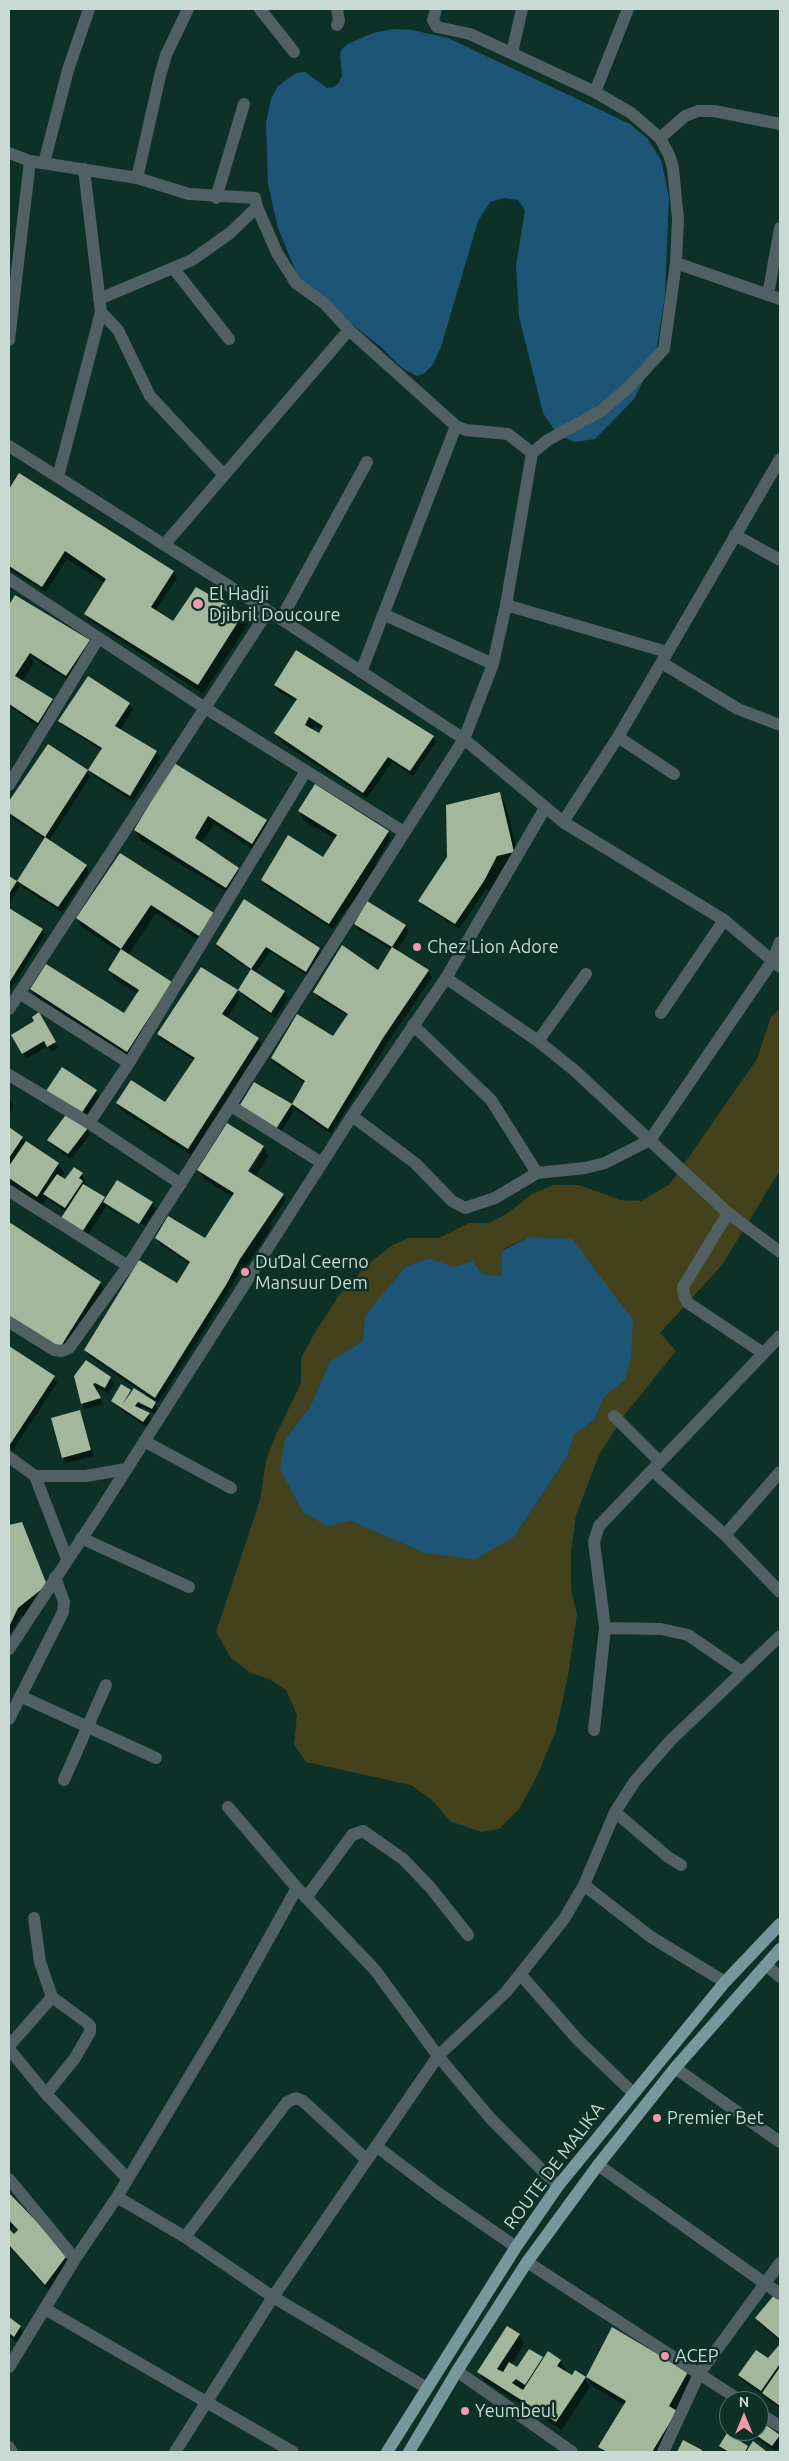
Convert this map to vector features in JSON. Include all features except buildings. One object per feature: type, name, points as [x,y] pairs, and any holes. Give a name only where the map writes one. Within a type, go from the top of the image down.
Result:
[{"type":"main road","name":"ROUTE DE MALIKA","points":[[387,2452],[516,2247],[558,2186],[632,2092],[724,1982],[780,1924]]},
{"type":"main road","name":"ROUTE DE MALIKA","points":[[409,2452],[457,2371],[527,2262],[598,2165],[675,2068],[780,1950]]},
{"type":"street","points":[[44,163],[68,70],[89,9]]},
{"type":"street","points":[[137,178],[166,55],[188,9]]},
{"type":"street","points":[[260,9],[294,52]]},
{"type":"street","points":[[337,9],[339,21],[337,25]]},
{"type":"street","points":[[9,1322],[54,1350],[62,1351],[69,1348],[128,1266],[464,739],[493,664],[506,605],[532,454],[548,440],[602,411],[629,387],[664,349],[676,263],[678,219],[673,168],[660,138],[631,113],[595,92],[465,32],[437,27],[433,20],[436,9]]},
{"type":"street","points":[[512,53],[522,9]]},
{"type":"street","points":[[595,92],[628,9]]},
{"type":"street","points":[[216,198],[244,104]]},
{"type":"street","points":[[660,138],[685,116],[698,111],[714,111],[780,124]]},
{"type":"street","points":[[9,153],[30,161],[137,178],[189,194],[216,198],[256,198],[257,207],[277,253],[296,283],[324,303],[349,330],[456,426],[466,430],[508,434],[532,454]]},
{"type":"street","points":[[9,340],[30,161]]},
{"type":"street","points":[[58,478],[100,312],[84,170]]},
{"type":"street","points":[[99,299],[192,260],[230,234],[257,207]]},
{"type":"street","points":[[676,263],[774,297],[780,228]]},
{"type":"street","points":[[174,269],[229,339]]},
{"type":"street","points":[[100,312],[118,330],[150,396],[223,474]]},
{"type":"street","points":[[164,545],[223,474],[349,330]]},
{"type":"street","points":[[361,672],[456,426]]},
{"type":"street","points":[[9,446],[281,619],[464,739],[563,822],[724,920],[776,964]]},
{"type":"street","points":[[563,822],[618,737],[780,460]]},
{"type":"street","points":[[281,619],[367,462]]},
{"type":"street","points":[[735,535],[780,560]]},
{"type":"street","points":[[10,582],[205,708],[404,832]]},
{"type":"street","points":[[506,605],[665,658],[738,709],[780,725]]},
{"type":"street","points":[[9,1009],[268,611]]},
{"type":"street","points":[[383,614],[493,664]]},
{"type":"street","points":[[9,785],[98,639]]},
{"type":"street","points":[[618,737],[674,774]]},
{"type":"street","points":[[89,1123],[129,1063],[306,771]]},
{"type":"street","points":[[9,1649],[352,1116],[446,978],[545,808]]},
{"type":"street","points":[[661,1013],[724,920]]},
{"type":"street","points":[[352,1116],[415,1163],[452,1202],[465,1208],[495,1198],[538,1173],[605,1164],[650,1140],[776,964],[780,942]]},
{"type":"street","points":[[538,1041],[586,974]]},
{"type":"street","points":[[446,978],[538,1041],[574,1070],[728,1213],[780,1252]]},
{"type":"street","points":[[19,994],[129,1063]]},
{"type":"street","points":[[413,1025],[491,1100],[538,1173]]},
{"type":"street","points":[[9,1075],[89,1123],[181,1184]]},
{"type":"street","points":[[231,1106],[322,1163]]},
{"type":"street","points":[[9,1191],[128,1266]]},
{"type":"street","points":[[728,1213],[683,1287],[684,1296],[688,1304],[763,1353]]},
{"type":"street","points":[[594,1730],[605,1628],[594,1542],[595,1534],[599,1526],[780,1336]]},
{"type":"street","points":[[614,1416],[656,1467],[780,1592]]},
{"type":"street","points":[[144,1441],[231,1488]]},
{"type":"street","points":[[9,1457],[35,1476],[67,1558]]},
{"type":"street","points":[[35,1476],[86,1476],[126,1469]]},
{"type":"street","points":[[724,1535],[780,1472]]},
{"type":"street","points":[[81,1538],[189,1588]]},
{"type":"street","points":[[9,1719],[63,1612],[64,1602],[55,1577]]},
{"type":"street","points":[[605,1628],[661,1629],[688,1635],[742,1672]]},
{"type":"street","points":[[175,2452],[272,2297],[438,2056],[521,1976],[564,1919],[584,1886],[615,1812],[635,1781],[671,1740],[780,1636]]},
{"type":"street","points":[[64,1780],[106,1685]]},
{"type":"street","points":[[20,1696],[156,1758]]},
{"type":"street","points":[[228,1807],[306,1898],[375,1970],[438,2056],[491,2119],[558,2186]]},
{"type":"street","points":[[615,1812],[668,1857],[681,1865]]},
{"type":"street","points":[[306,1898],[352,1835],[363,1831],[403,1859],[430,1887],[468,1935]]},
{"type":"street","points":[[584,1886],[651,1937],[724,1982]]},
{"type":"street","points":[[9,2367],[75,2259],[117,2197],[225,2017],[297,1888]]},
{"type":"street","points":[[34,1918],[40,1962],[52,1996],[90,2026],[90,2032],[75,2058],[46,2094]]},
{"type":"street","points":[[766,1965],[780,1977]]},
{"type":"street","points":[[521,1976],[578,2040],[632,2092]]},
{"type":"street","points":[[52,1996],[9,2048],[46,2094],[128,2178]]},
{"type":"street","points":[[675,2068],[780,2142]]},
{"type":"street","points":[[185,2237],[287,2102],[296,2098],[303,2100],[368,2160]]},
{"type":"street","points":[[376,2146],[438,2193],[516,2247]]},
{"type":"street","points":[[598,2165],[780,2294]]},
{"type":"street","points":[[9,2179],[75,2259]]},
{"type":"street","points":[[117,2197],[185,2237],[272,2297],[427,2388]]},
{"type":"street","points":[[527,2262],[725,2391]]},
{"type":"street","points":[[663,2452],[699,2374],[734,2329],[764,2283],[780,2263]]},
{"type":"street","points":[[45,2309],[293,2452]]},
{"type":"street","points":[[457,2371],[566,2450]]},
{"type":"street","points":[[769,2419],[780,2426]]},
{"type":"street","points":[[9,2446],[12,2452]]},
{"type":"shaded area","points":[[780,1009],[780,1170],[722,1265],[660,1333],[676,1351],[623,1417],[599,1455],[576,1515],[571,1552],[571,1589],[577,1614],[568,1676],[556,1730],[537,1776],[519,1809],[499,1829],[481,1832],[450,1821],[431,1799],[411,1785],[306,1762],[294,1744],[297,1715],[286,1690],[269,1679],[251,1673],[231,1658],[216,1632],[260,1500],[266,1461],[275,1437],[301,1383],[301,1358],[313,1336],[340,1294],[366,1266],[391,1246],[408,1238],[439,1238],[469,1223],[489,1223],[508,1213],[532,1194],[554,1185],[579,1185],[620,1200],[641,1201],[670,1184],[757,1059],[771,1017]],"holes":[[[529,1237],[625,1380],[603,1398],[595,1419],[574,1435],[567,1457],[514,1537],[424,1553],[351,1521],[285,1439],[310,1407],[330,1361],[363,1341],[366,1316],[406,1266],[430,1258],[452,1268],[473,1261],[482,1274],[503,1276],[502,1250]]]},
{"type":"water","points":[[394,29],[412,30],[448,38],[630,124],[647,138],[661,160],[669,197],[665,296],[655,358],[634,399],[595,439],[574,442],[557,434],[543,413],[519,317],[516,266],[525,210],[518,200],[504,198],[490,202],[478,221],[441,347],[433,364],[425,373],[417,376],[402,368],[381,347],[344,318],[313,298],[296,272],[278,228],[268,184],[266,123],[271,99],[278,86],[296,73],[305,72],[327,88],[333,87],[338,84],[342,76],[340,54],[342,49],[348,44],[373,33]]},
{"type":"water","points":[[529,1237],[572,1239],[633,1320],[631,1357],[625,1380],[603,1398],[595,1419],[574,1435],[567,1457],[514,1537],[475,1559],[424,1553],[351,1521],[327,1526],[303,1512],[280,1469],[285,1439],[310,1407],[330,1361],[363,1341],[365,1316],[406,1266],[430,1258],[452,1267],[473,1261],[482,1274],[502,1276],[502,1251]]},
{"type":"place","name":"El Hadji Djibril Doucoure","points":[[198,604]]},
{"type":"place","name":"Chez Lion Adore","points":[[417,947]]},
{"type":"place","name":"Duɗal Ceerno Mansuur Dem","points":[[245,1272]]},
{"type":"place","name":"Premier Bet","points":[[657,2118]]},
{"type":"place","name":"ACEP","points":[[665,2356]]},
{"type":"place","name":"Yeumbeul","points":[[465,2411]]}]
